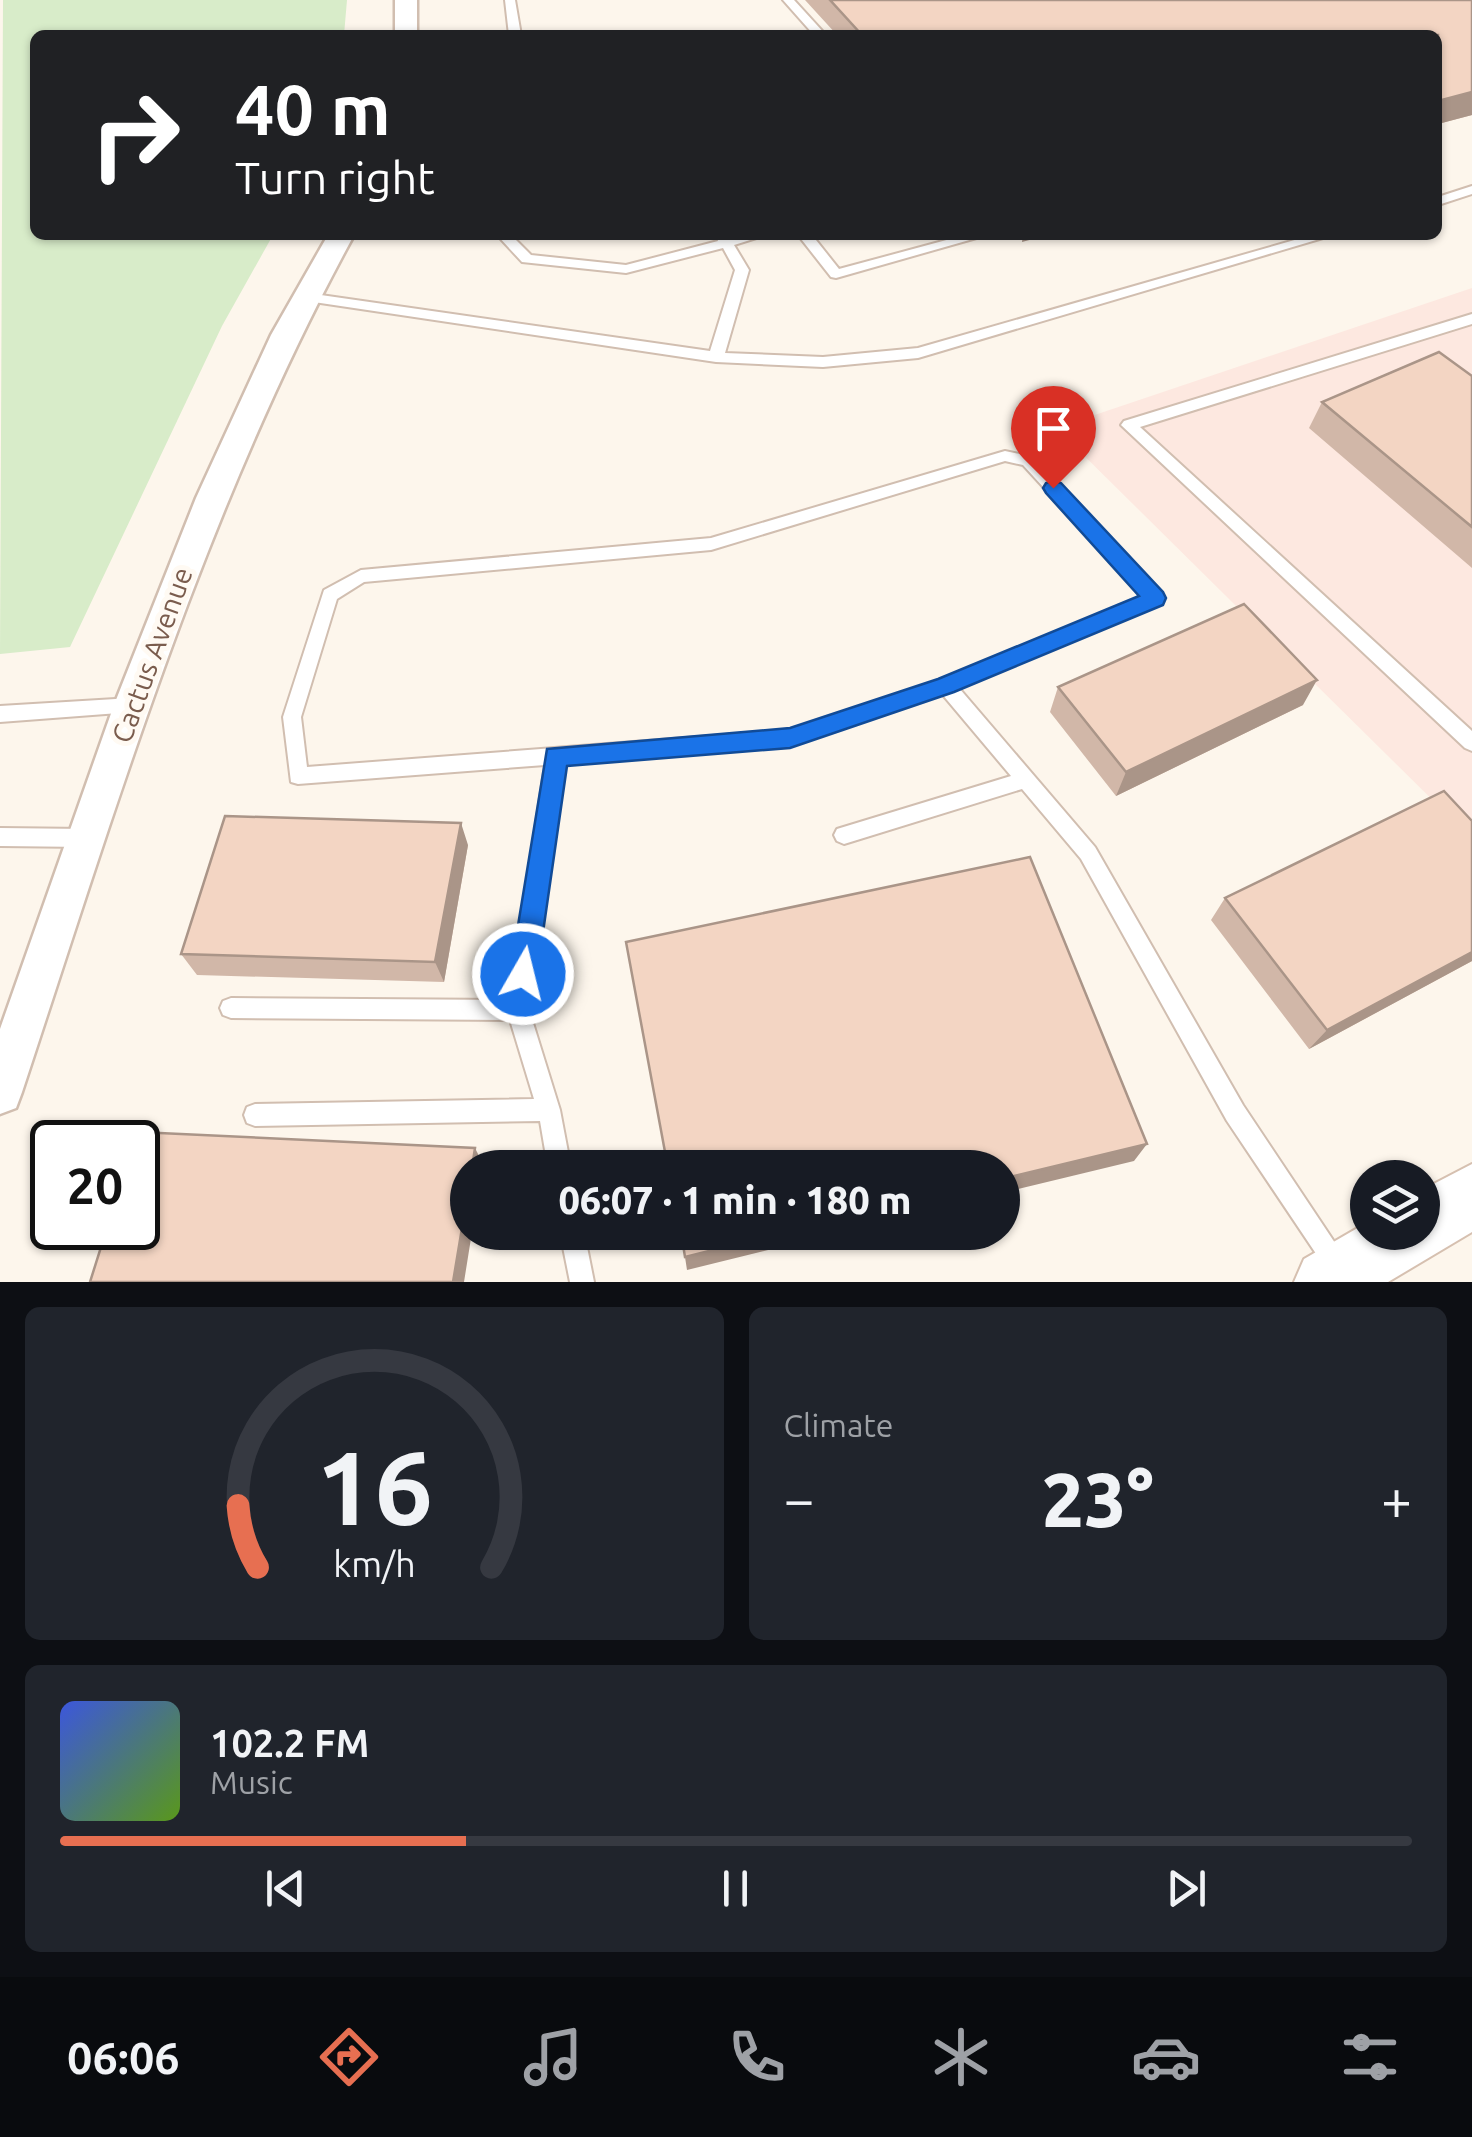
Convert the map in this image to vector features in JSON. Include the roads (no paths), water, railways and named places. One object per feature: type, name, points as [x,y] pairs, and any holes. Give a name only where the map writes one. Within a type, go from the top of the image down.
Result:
[{"type":"main road","points":[[1440,1215],[1472,1196]]},
{"type":"main road","points":[[1339,1279],[1383,1250]]},
{"type":"street","points":[[406,0],[406,30]]},
{"type":"street","name":"Cactus Avenue","points":[[0,1092],[132,704],[212,498],[285,335],[338,240]]},
{"type":"lane","points":[[510,0],[513,30]]},
{"type":"lane","points":[[788,0],[815,30]]},
{"type":"lane","points":[[1442,200],[1472,190]]},
{"type":"lane","points":[[506,240],[526,259],[626,269],[724,240],[742,270],[716,356]]},
{"type":"lane","points":[[809,240],[836,274],[962,240]]},
{"type":"lane","points":[[307,297],[716,356],[823,362],[918,352],[1309,240]]},
{"type":"lane","points":[[1472,319],[1129,425],[1472,742]]},
{"type":"lane","points":[[1005,456],[1028,461],[1155,598],[946,686],[790,738],[298,776],[292,717],[330,595],[361,576],[711,544],[1005,456]]},
{"type":"lane","points":[[946,686],[1088,852],[1234,1113],[1339,1279]]},
{"type":"lane","points":[[0,714],[132,704]]},
{"type":"lane","points":[[556,756],[518,1010],[549,1110],[557,1150]]},
{"type":"lane","points":[[844,834],[1026,780]]},
{"type":"lane","points":[[0,837],[86,838]]},
{"type":"lane","points":[[231,1008],[518,1010]]},
{"type":"lane","points":[[255,1115],[549,1110]]},
{"type":"lane","points":[[576,1250],[582,1282]]}]
